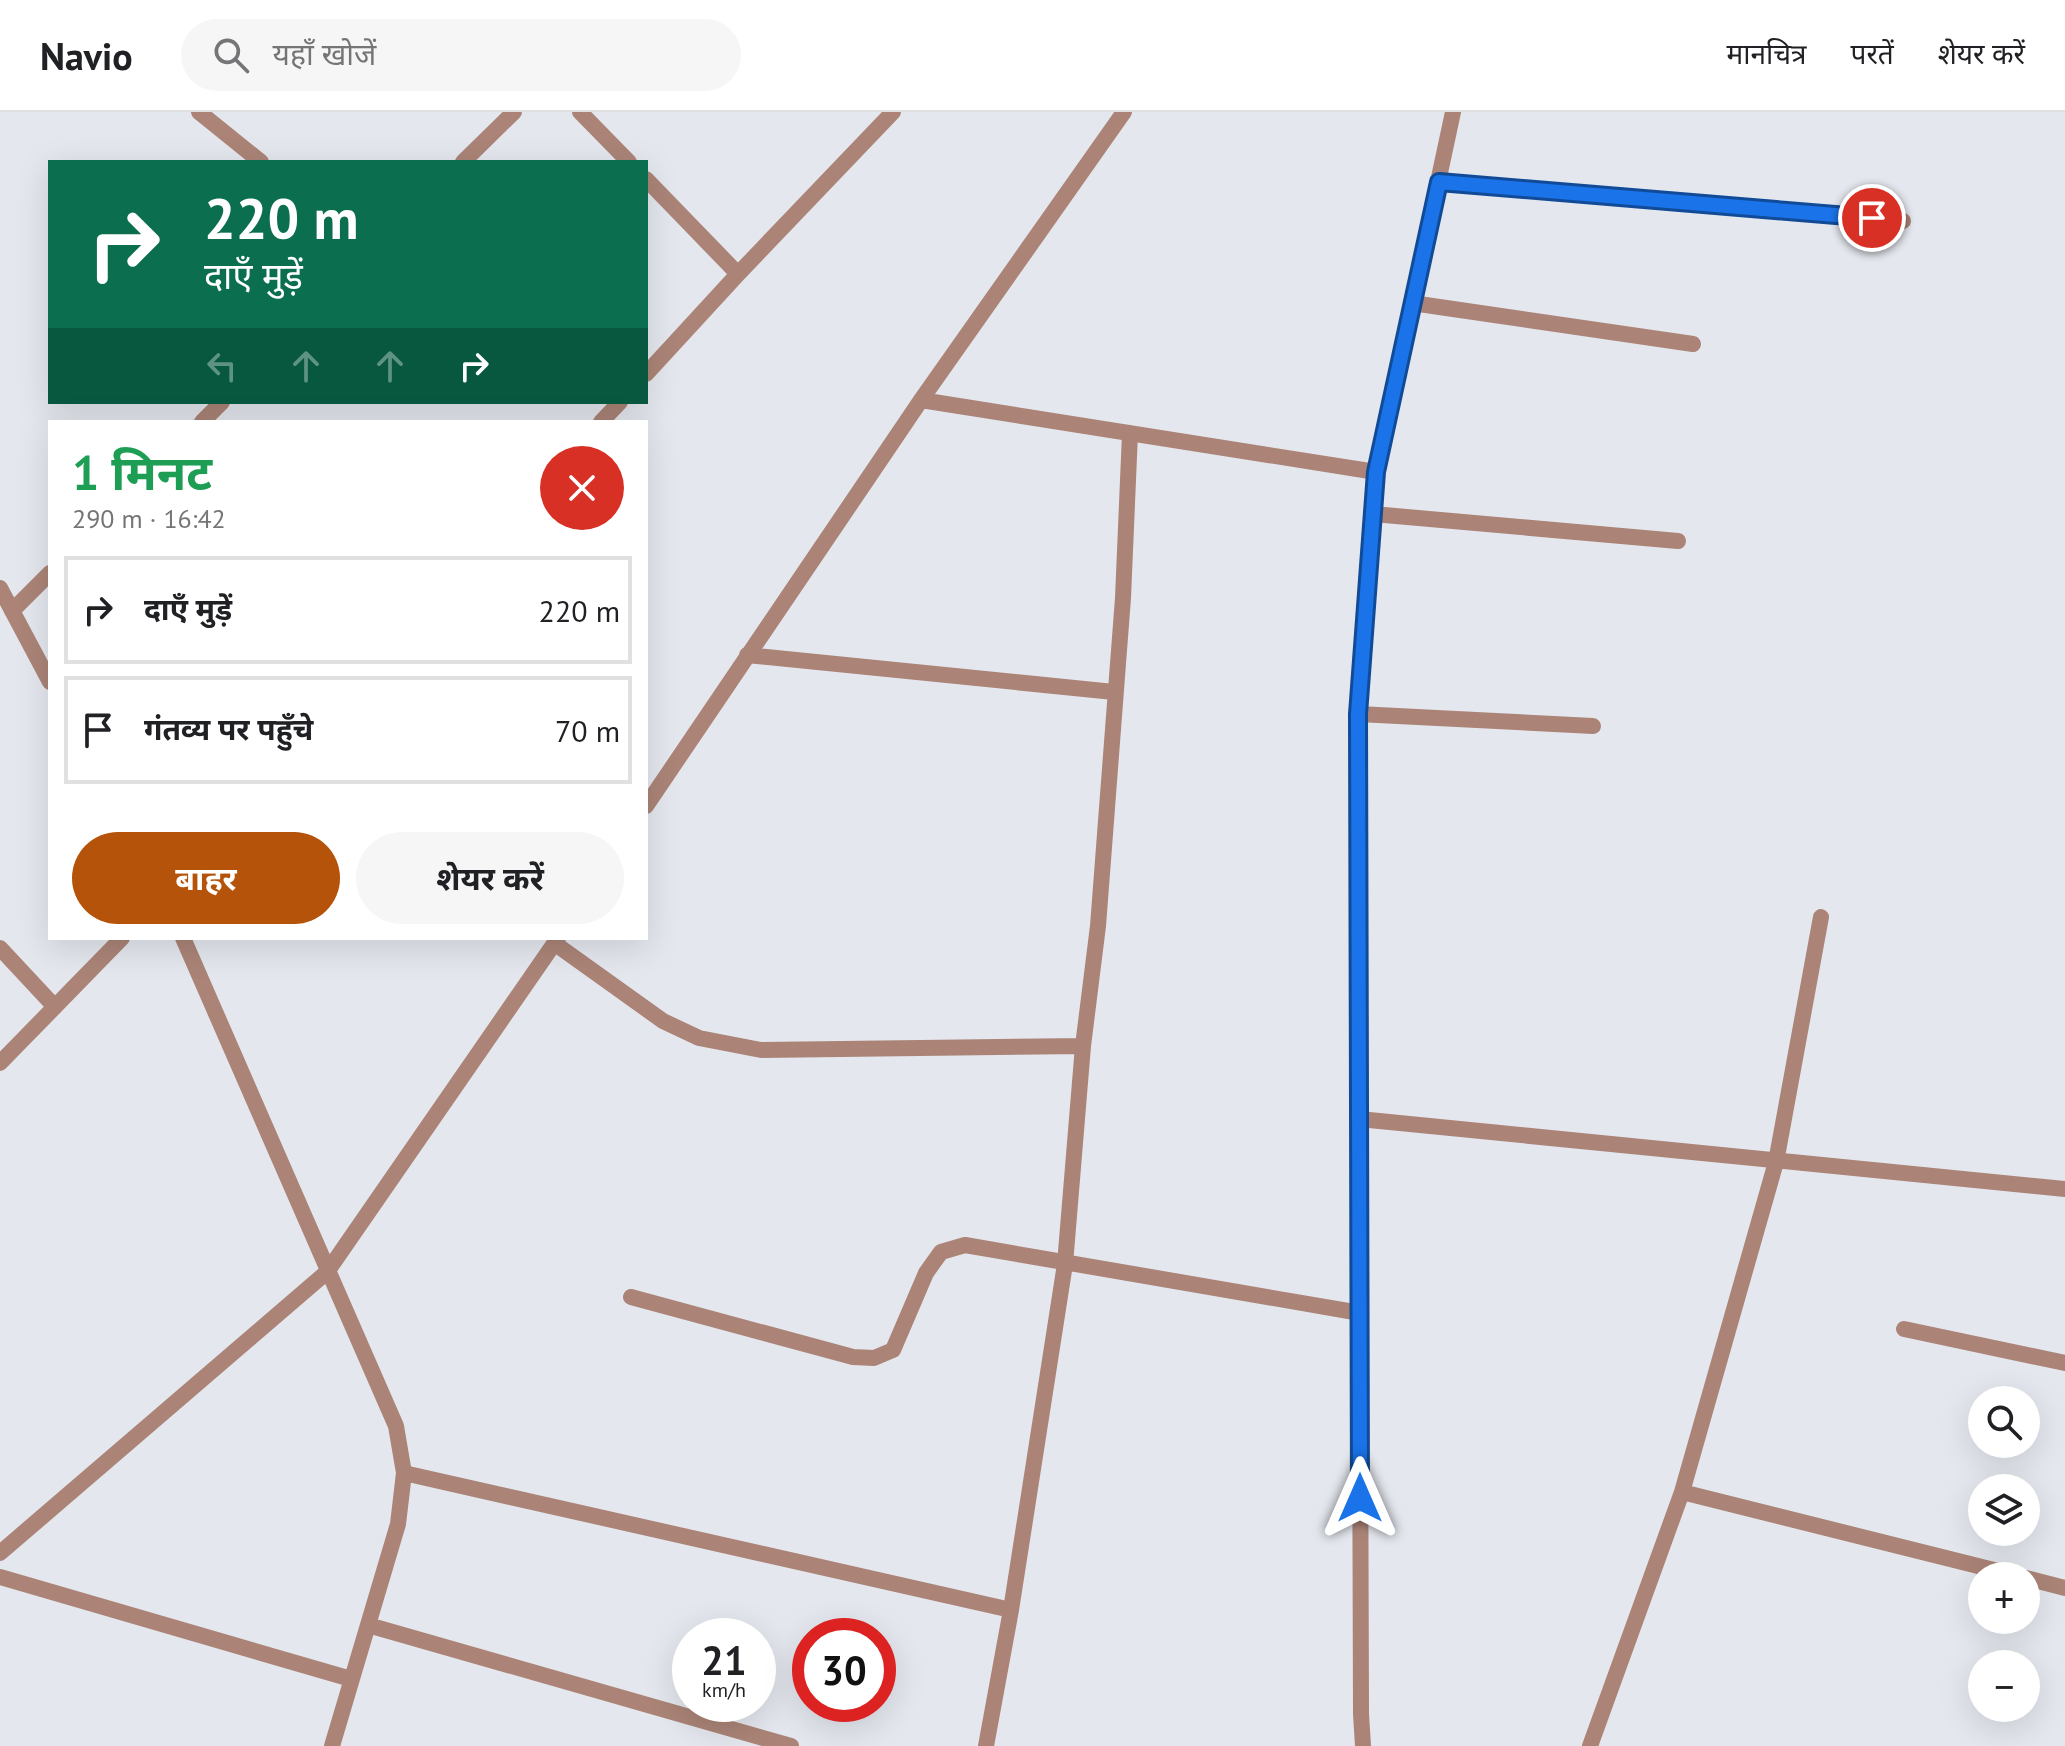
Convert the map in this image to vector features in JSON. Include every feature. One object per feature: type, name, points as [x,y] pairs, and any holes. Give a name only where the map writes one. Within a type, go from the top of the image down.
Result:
[{"type":"street","points":[[199,112],[259,160]]},
{"type":"street","points":[[465,160],[514,112]]},
{"type":"street","points":[[580,112],[627,160]]},
{"type":"street","points":[[648,372],[893,112]]},
{"type":"street","points":[[648,803],[921,400],[1124,112]]},
{"type":"street","points":[[1363,1746],[1358,714],[1376,472],[1453,112]]},
{"type":"street","points":[[648,181],[738,274]]},
{"type":"street","points":[[1439,182],[1903,221]]},
{"type":"street","points":[[1412,303],[1693,344]]},
{"type":"street","points":[[921,400],[1376,472]]},
{"type":"street","points":[[204,420],[220,404]]},
{"type":"street","points":[[603,420],[618,404]]},
{"type":"street","points":[[986,1746],[1011,1610],[1065,1264],[1083,1046],[1098,926],[1123,598],[1130,433]]},
{"type":"street","points":[[1373,514],[1678,541]]},
{"type":"street","points":[[12,611],[48,575]]},
{"type":"street","points":[[0,588],[48,678]]},
{"type":"street","points":[[747,655],[1114,692]]},
{"type":"street","points":[[1358,714],[1593,726]]},
{"type":"street","points":[[1590,1746],[1682,1492],[1776,1162],[1821,917]]},
{"type":"street","points":[[0,1063],[120,940]]},
{"type":"street","points":[[184,940],[396,1426],[404,1473],[398,1524],[332,1746]]},
{"type":"street","points":[[0,1553],[327,1272],[556,941],[663,1021],[699,1038],[761,1050],[1083,1046]]},
{"type":"street","points":[[0,948],[55,1007]]},
{"type":"street","points":[[1359,1119],[2065,1189]]},
{"type":"street","points":[[631,1297],[853,1357],[874,1358],[893,1350],[926,1273],[941,1252],[965,1245],[1360,1313]]},
{"type":"street","points":[[1904,1329],[2065,1363]]},
{"type":"street","points":[[404,1473],[1011,1610]]},
{"type":"street","points":[[1682,1492],[1968,1564]]},
{"type":"street","points":[[0,1577],[351,1679]]},
{"type":"street","points":[[2040,1582],[2065,1588]]},
{"type":"street","points":[[368,1625],[791,1746]]},
{"type":"route","points":[[1360,1498],[1358,714],[1376,472],[1439,182],[1872,218]]}]
